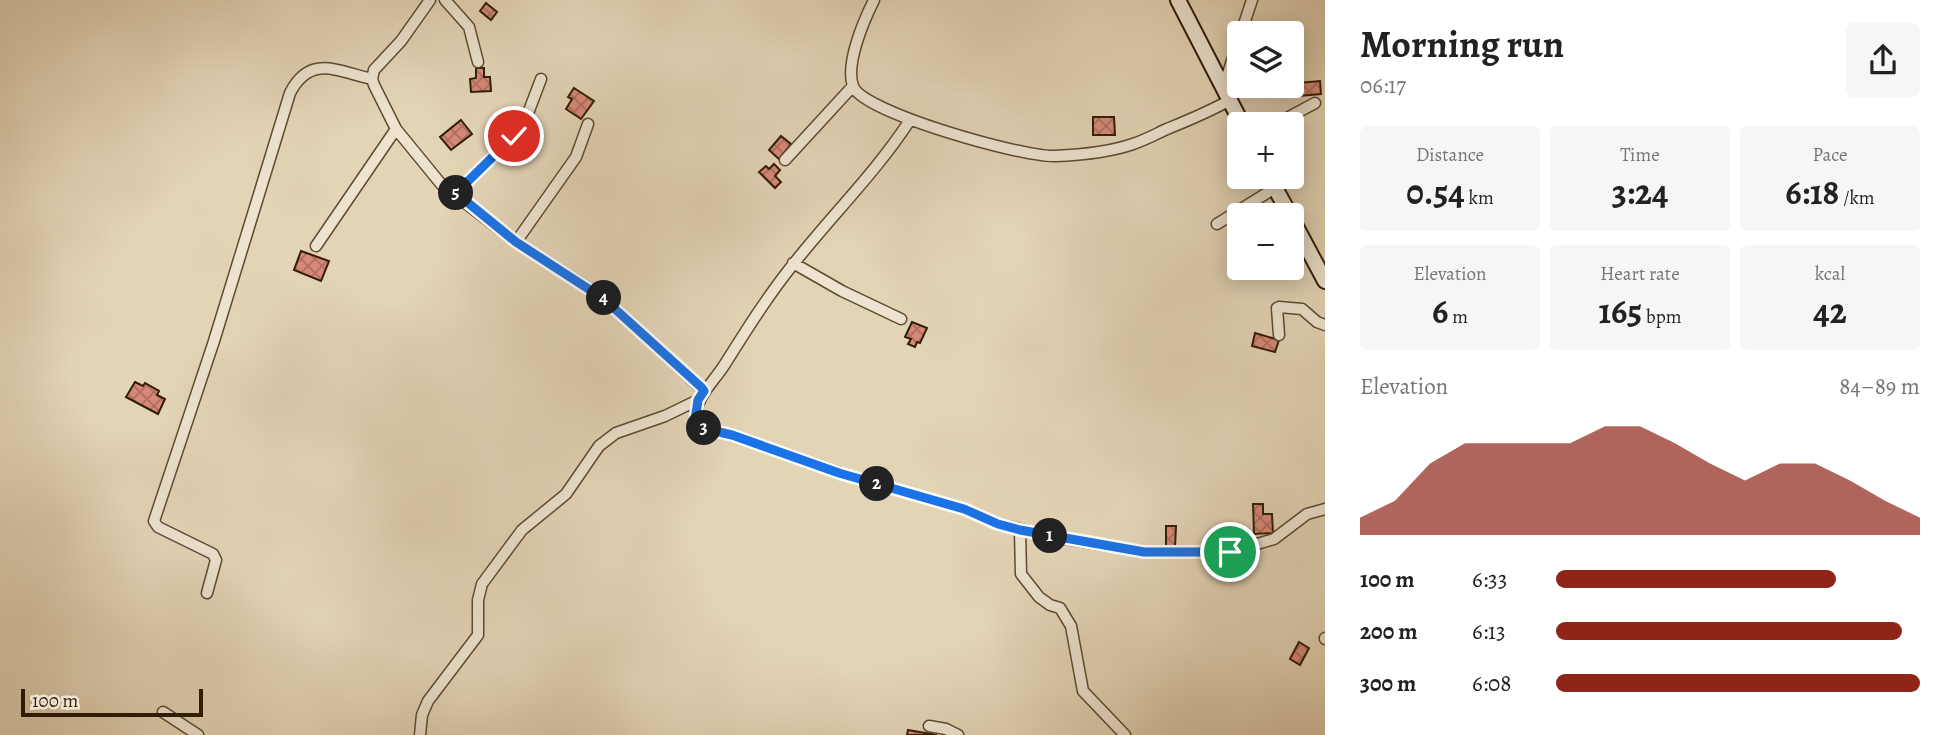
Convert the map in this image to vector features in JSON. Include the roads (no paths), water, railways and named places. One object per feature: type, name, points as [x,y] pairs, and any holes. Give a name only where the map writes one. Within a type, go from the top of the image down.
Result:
[{"type":"street","points":[[430,0],[401,41],[374,71],[372,79],[396,129],[441,184],[516,242],[604,299],[704,391]]},
{"type":"street","points":[[445,0],[469,27],[478,62]]},
{"type":"street","points":[[874,0],[862,23],[852,68],[853,86],[860,97],[910,120],[1009,150],[1052,156],[1133,145],[1201,116],[1226,95],[1227,91]]},
{"type":"street","points":[[1178,0],[1235,112]]},
{"type":"street","points":[[1245,21],[1252,0]]},
{"type":"street","points":[[206,593],[216,560],[213,554],[158,527],[155,521],[214,341],[290,93],[298,78],[311,69],[326,69],[372,79]]},
{"type":"street","points":[[456,193],[514,136],[527,116],[541,79]]},
{"type":"street","points":[[785,160],[853,86]]},
{"type":"street","points":[[1298,112],[1315,103]]},
{"type":"street","points":[[910,120],[894,145],[793,263],[754,317],[715,379],[704,391],[698,400],[695,420],[702,428],[732,435],[839,473],[964,509],[998,524],[1144,552],[1230,552],[1274,539],[1307,514],[1325,509]]},
{"type":"street","points":[[516,242],[576,157],[588,124]]},
{"type":"street","points":[[316,246],[396,129]]},
{"type":"street","points":[[1217,224],[1263,189]]},
{"type":"street","points":[[1304,241],[1325,281]]},
{"type":"street","points":[[793,263],[842,291],[901,319]]},
{"type":"street","points":[[1279,335],[1279,307],[1301,309],[1325,325]]},
{"type":"street","points":[[420,735],[422,715],[428,701],[478,635],[478,600],[482,584],[522,530],[566,494],[599,446],[616,433],[665,416],[698,400]]},
{"type":"street","points":[[1020,530],[1021,574],[1039,597],[1050,606],[1060,608],[1071,626],[1083,691],[1125,735]]},
{"type":"street","points":[[163,712],[198,735]]},
{"type":"street","points":[[929,726],[946,729],[958,735]]}]
